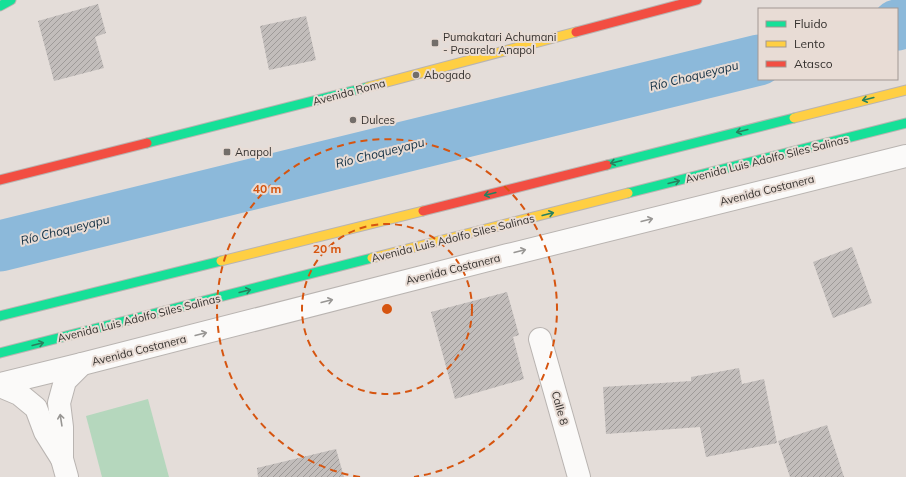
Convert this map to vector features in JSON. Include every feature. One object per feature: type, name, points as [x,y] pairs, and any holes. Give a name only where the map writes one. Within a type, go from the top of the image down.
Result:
[{"type":"main road","points":[[0,6],[11,0]]},
{"type":"main road","name":"Avenida Roma","points":[[0,180],[338,95],[698,0]]},
{"type":"main road","points":[[0,316],[906,90]]},
{"type":"main road","name":"Avenida Luis Adolfo Siles Salinas","points":[[0,353],[906,123]]},
{"type":"street","name":"Avenida Costanera","points":[[0,385],[508,254],[906,156]]},
{"type":"street","name":"Calle 8","points":[[540,339],[579,477]]},
{"type":"street","points":[[65,468],[62,427],[58,403],[65,381],[82,364]]},
{"type":"street","points":[[0,385],[19,394],[36,408],[46,432],[65,468]]},
{"type":"green space","points":[[148,399],[169,477],[102,477],[86,416]]},
{"type":"building","points":[[98,4],[106,33],[95,37],[104,68],[54,81],[38,21]]},
{"type":"building","points":[[306,16],[316,60],[269,70],[260,26]]},
{"type":"building","points":[[852,247],[872,303],[833,318],[813,262]]},
{"type":"building","points":[[507,292],[519,335],[513,337],[524,379],[455,399],[431,312]]},
{"type":"building","points":[[739,368],[742,384],[764,379],[777,443],[706,457],[700,427],[606,434],[603,387],[691,381],[691,377]]},
{"type":"building","points":[[827,425],[844,477],[790,477],[778,441]]},
{"type":"building","points":[[336,449],[344,477],[258,477],[257,468]]},
{"type":"waterway","name":"Río Choqueyapu","points":[[898,25],[906,23]]},
{"type":"waterway","name":"Río Choqueyapu","points":[[0,246],[758,60]]},
{"type":"traffic: fast","points":[[0,6],[11,0]]},
{"type":"traffic: fast","points":[[147,143],[368,87]]},
{"type":"traffic: fast","points":[[607,165],[794,118]]},
{"type":"traffic: fast","points":[[628,193],[906,123]]},
{"type":"traffic: fast","points":[[0,353],[372,258]]},
{"type":"traffic: fast","points":[[0,316],[221,261]]},
{"type":"traffic: slow","points":[[368,87],[576,32]]},
{"type":"traffic: slow","points":[[794,118],[906,90]]},
{"type":"traffic: slow","points":[[372,258],[628,193]]},
{"type":"traffic: slow","points":[[221,261],[423,211]]},
{"type":"traffic: jam","points":[[576,32],[697,0]]},
{"type":"traffic: jam","points":[[0,180],[147,143]]},
{"type":"traffic: jam","points":[[423,211],[607,165]]},
{"type":"place","name":"Pumakatari Achumani - Pasarela Anapol","points":[[435,43]]},
{"type":"place","name":"Abogado","points":[[416,75]]},
{"type":"place","name":"Dulces","points":[[353,120]]},
{"type":"place","name":"Anapol","points":[[227,152]]}]
